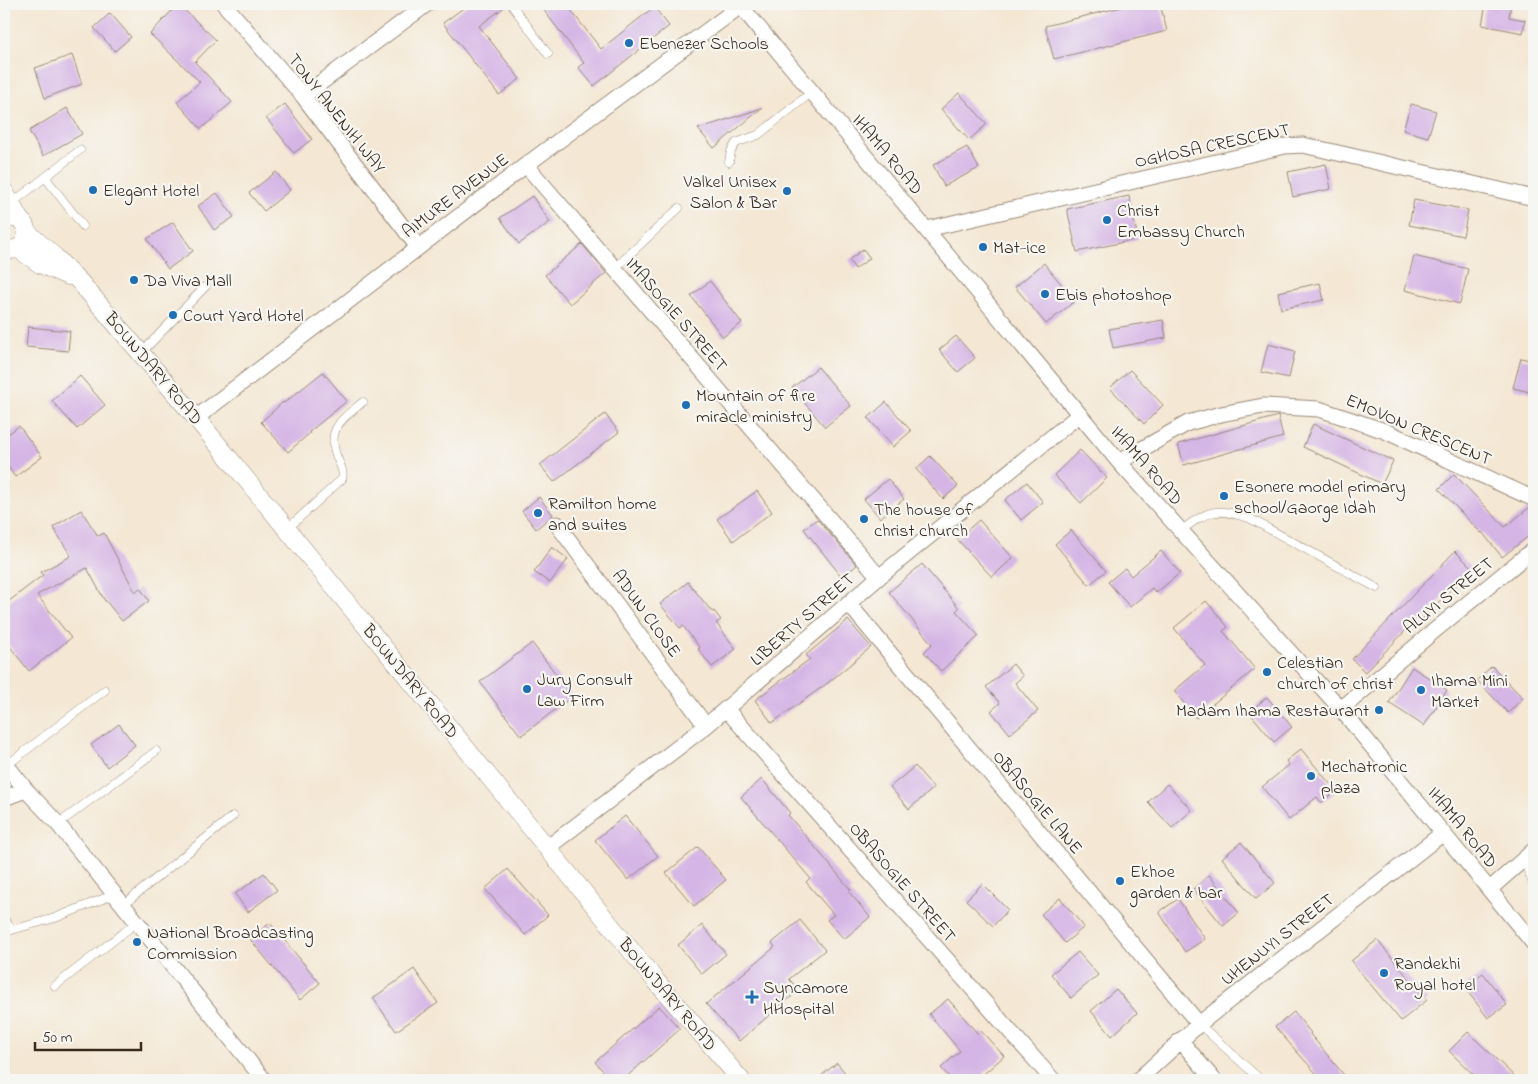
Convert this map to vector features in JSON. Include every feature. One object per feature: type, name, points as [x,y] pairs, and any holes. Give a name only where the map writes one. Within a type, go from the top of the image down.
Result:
[{"type":"street","name":"TONY ANENIH WAY","points":[[224,4],[303,96],[418,247]]},
{"type":"street","points":[[303,96],[427,4]]},
{"type":"street","name":"IHAMA ROAD","points":[[740,4],[1118,462],[1341,709],[1534,944]]},
{"type":"street","name":"AIMURE AVENUE","points":[[196,418],[418,247],[740,4]]},
{"type":"street","name":"OGHOSA CRESCENT","points":[[927,229],[1275,148],[1303,145],[1534,198]]},
{"type":"street","name":"IMASOGIE STREET","points":[[526,165],[879,577]]},
{"type":"street","points":[[8,249],[26,240],[13,213]]},
{"type":"street","name":"BOUNDARY ROAD","points":[[13,213],[80,282],[196,418],[656,982],[741,1080]]},
{"type":"street","name":"BOUNDARY ROAD","points":[[8,249],[80,282]]},
{"type":"street","name":"EMOVON CRESCENT","points":[[1118,462],[1188,423],[1221,414],[1263,406],[1319,409],[1385,431],[1534,499]]},
{"type":"street","name":"LIBERTY STREET","points":[[547,848],[706,726],[879,577],[1079,415]]},
{"type":"street","name":"ADUN CLOSE","points":[[557,524],[706,726]]},
{"type":"street","name":"ALUYI STREET","points":[[1341,709],[1534,549]]},
{"type":"street","name":"OBASOGIE LANE","points":[[848,603],[1199,1024]]},
{"type":"street","name":"OBASOGIE STREET","points":[[726,709],[1053,1080]]},
{"type":"street","points":[[5,764],[58,824],[264,1080]]},
{"type":"street","points":[[4,798],[26,790]]},
{"type":"street","name":"UHENUYI STREET","points":[[1138,1080],[1199,1024],[1443,833]]},
{"type":"street","points":[[1490,890],[1529,855]]},
{"type":"street","points":[[1180,1040],[1214,1080]]},
{"type":"lane","points":[[511,4],[548,54]]},
{"type":"lane","points":[[729,162],[731,151],[736,143],[758,135],[812,92]]},
{"type":"lane","points":[[13,213],[45,177],[80,150]]},
{"type":"lane","points":[[45,177],[83,226]]},
{"type":"lane","points":[[614,269],[679,208]]},
{"type":"lane","points":[[141,353],[206,286]]},
{"type":"lane","points":[[287,529],[342,479],[343,472],[333,449],[333,435],[340,420],[363,402]]},
{"type":"lane","points":[[1180,531],[1205,514],[1218,511],[1231,512],[1250,518],[1377,588]]},
{"type":"lane","points":[[5,764],[105,690]]},
{"type":"lane","points":[[58,824],[156,751]]},
{"type":"lane","points":[[4,920],[8,931],[119,900],[233,816]]},
{"type":"lane","points":[[1529,855],[1534,886]]},
{"type":"lane","points":[[55,986],[137,922]]},
{"type":"lane","points":[[1199,1024],[1261,1080]]},
{"type":"building","points":[[178,4],[216,40],[195,62],[232,102],[201,129],[177,102],[200,82],[150,34]]},
{"type":"building","points":[[469,4],[505,4],[506,6],[479,26],[520,79],[499,95],[443,23]]},
{"type":"building","points":[[539,4],[566,4],[601,49],[654,7],[669,26],[594,86],[578,67],[584,63]]},
{"type":"building","points":[[1134,4],[1160,4],[1167,31],[1054,59],[1045,26]]},
{"type":"building","points":[[1486,4],[1511,4],[1509,17],[1525,20],[1523,33],[1482,25]]},
{"type":"building","points":[[110,13],[131,37],[115,51],[94,28]]},
{"type":"building","points":[[72,55],[82,84],[45,98],[35,68]]},
{"type":"building","points":[[959,93],[987,124],[969,140],[941,109]]},
{"type":"building","points":[[285,104],[312,139],[294,153],[266,118]]},
{"type":"building","points":[[1411,104],[1436,111],[1428,137],[1403,130]]},
{"type":"building","points":[[67,108],[82,134],[43,156],[29,131]]},
{"type":"building","points":[[762,108],[714,148],[698,129]]},
{"type":"building","points":[[967,147],[979,168],[944,186],[933,165]]},
{"type":"building","points":[[1326,164],[1331,189],[1293,197],[1288,172]]},
{"type":"building","points":[[276,172],[290,190],[264,211],[249,193]]},
{"type":"building","points":[[217,193],[234,217],[214,230],[198,206]]},
{"type":"building","points":[[532,196],[550,222],[519,244],[500,218]]},
{"type":"building","points":[[1129,196],[1138,239],[1077,252],[1067,209]]},
{"type":"building","points":[[1414,200],[1468,210],[1463,236],[1409,225]]},
{"type":"building","points":[[173,222],[193,251],[168,269],[147,239]]},
{"type":"building","points":[[582,244],[606,273],[570,304],[545,275]]},
{"type":"building","points":[[863,249],[870,258],[855,269],[849,260]]},
{"type":"building","points":[[1414,256],[1468,269],[1460,304],[1405,290]]},
{"type":"building","name":"Ebis photoshop","points":[[1044,263],[1075,301],[1046,324],[1015,287]]},
{"type":"building","points":[[710,281],[742,323],[723,337],[691,296]]},
{"type":"building","points":[[1320,283],[1324,300],[1281,309],[1278,292]]},
{"type":"building","points":[[1163,320],[1166,338],[1113,348],[1109,329]]},
{"type":"building","points":[[28,327],[70,331],[68,351],[26,347]]},
{"type":"building","points":[[956,336],[975,358],[958,372],[939,350]]},
{"type":"building","points":[[1268,344],[1295,351],[1289,378],[1261,372]]},
{"type":"building","points":[[1521,358],[1534,361],[1534,393],[1513,388]]},
{"type":"building","points":[[818,367],[851,406],[825,427],[792,388]]},
{"type":"building","points":[[1130,370],[1163,405],[1144,424],[1110,388]]},
{"type":"building","points":[[323,372],[347,401],[288,452],[261,422],[283,402]]},
{"type":"building","points":[[80,376],[105,405],[77,429],[52,401]]},
{"type":"building","points":[[886,402],[911,431],[893,447],[868,418]]},
{"type":"building","points":[[605,414],[619,432],[554,482],[540,465]]},
{"type":"building","points":[[1278,416],[1283,437],[1184,465],[1178,444]]},
{"type":"building","points":[[1313,424],[1393,461],[1382,484],[1303,447]]},
{"type":"building","points":[[19,426],[42,457],[15,477],[4,461],[4,437]]},
{"type":"building","points":[[1080,450],[1107,478],[1081,503],[1054,475]]},
{"type":"building","points":[[930,456],[958,486],[943,499],[916,469]]},
{"type":"building","points":[[1454,474],[1505,527],[1530,507],[1534,508],[1534,532],[1502,557],[1482,532],[1439,489]]},
{"type":"building","points":[[888,479],[904,499],[880,518],[864,499]]},
{"type":"building","points":[[1027,482],[1043,502],[1021,520],[1005,500]]},
{"type":"building","points":[[757,491],[772,512],[733,541],[717,519]]},
{"type":"building","name":"Ramilton home and suites","points":[[539,497],[553,515],[536,529],[522,511]]},
{"type":"building","points":[[81,510],[98,536],[104,533],[135,592],[140,588],[149,601],[122,621],[105,601],[87,568],[37,595],[71,638],[29,671],[4,639],[4,605],[43,575],[41,572],[71,556],[53,527]]},
{"type":"building","points":[[817,519],[857,565],[842,577],[804,529]]},
{"type":"building","points":[[979,520],[1013,558],[992,577],[957,539]]},
{"type":"building","points":[[1071,530],[1106,571],[1089,585],[1055,544]]},
{"type":"building","points":[[552,547],[568,559],[550,583],[534,572]]},
{"type":"building","points":[[1161,551],[1180,573],[1156,593],[1152,588],[1130,607],[1108,582],[1125,568],[1131,576]]},
{"type":"building","points":[[1455,551],[1472,568],[1420,621],[1418,618],[1365,672],[1352,659]]},
{"type":"building","points":[[922,564],[959,608],[956,611],[979,636],[941,671],[924,652],[932,644],[889,592]]},
{"type":"building","points":[[688,582],[712,612],[714,611],[721,620],[716,623],[736,649],[712,667],[683,626],[680,628],[660,604]]},
{"type":"building","points":[[1206,601],[1228,627],[1223,631],[1255,669],[1196,718],[1174,691],[1205,665],[1174,628]]},
{"type":"building","points":[[848,620],[871,647],[829,682],[772,723],[755,700],[810,659],[806,655]]},
{"type":"building","name":"Jury Consult Law Firm","points":[[532,643],[573,696],[521,736],[480,682]]},
{"type":"building","points":[[1013,664],[1023,676],[1015,683],[1038,711],[1010,734],[991,711],[1000,703],[986,687]]},
{"type":"building","points":[[1492,666],[1523,698],[1508,713],[1477,680]]},
{"type":"building","points":[[1412,667],[1447,690],[1424,726],[1389,703]]},
{"type":"building","points":[[1267,697],[1292,727],[1274,742],[1249,712]]},
{"type":"building","points":[[119,724],[135,745],[107,767],[91,745]]},
{"type":"building","points":[[1301,749],[1336,791],[1321,803],[1317,797],[1289,820],[1262,787],[1289,765],[1286,761]]},
{"type":"building","points":[[915,766],[934,788],[909,809],[890,787]]},
{"type":"building","points":[[762,779],[790,813],[788,815],[851,890],[849,892],[870,917],[844,939],[827,920],[834,915],[806,882],[810,878],[741,797]]},
{"type":"building","points":[[1167,784],[1192,810],[1172,828],[1148,802]]},
{"type":"building","points":[[625,816],[658,856],[628,880],[595,840]]},
{"type":"building","points":[[1241,842],[1275,883],[1256,899],[1222,858]]},
{"type":"building","points":[[698,847],[726,880],[694,906],[666,873]]},
{"type":"building","points":[[508,869],[548,915],[525,935],[485,889]]},
{"type":"building","points":[[264,873],[277,890],[248,912],[235,894]]},
{"type":"building","points":[[1209,875],[1239,913],[1223,926],[1193,889]]},
{"type":"building","points":[[982,884],[1008,910],[993,926],[966,900]]},
{"type":"building","points":[[1060,898],[1084,927],[1065,943],[1041,914]]},
{"type":"building","points":[[1178,899],[1205,939],[1185,952],[1159,912]]},
{"type":"building","name":"Syncamore HHospital","points":[[800,920],[825,950],[789,979],[799,990],[739,1041],[706,1004],[775,947],[772,943]]},
{"type":"building","points":[[270,923],[320,983],[300,1000],[250,939]]},
{"type":"building","points":[[702,925],[726,954],[702,974],[678,945]]},
{"type":"building","points":[[1377,940],[1427,1000],[1401,1021],[1351,961]]},
{"type":"building","points":[[1078,952],[1098,975],[1071,998],[1051,974]]},
{"type":"building","points":[[414,969],[438,1003],[396,1031],[373,998]]},
{"type":"building","points":[[1483,973],[1507,1005],[1488,1018],[1464,987]]},
{"type":"building","points":[[1116,989],[1137,1013],[1112,1036],[1091,1011]]},
{"type":"building","points":[[948,999],[978,1034],[981,1031],[1004,1056],[977,1080],[952,1080],[941,1068],[960,1051],[929,1014]]},
{"type":"building","points":[[659,1006],[680,1029],[623,1080],[611,1080],[595,1062]]},
{"type":"building","points":[[1294,1012],[1348,1080],[1322,1080],[1275,1027]]},
{"type":"building","points":[[1468,1032],[1518,1080],[1479,1080],[1449,1051]]},
{"type":"building","points":[[837,1063],[851,1080],[816,1080]]},
{"type":"place","name":"Ebenezer Schools","points":[[629,43]]},
{"type":"place","name":"Elegant Hotel","points":[[93,190]]},
{"type":"place","name":"Valkel Unisex Salon & Bar","points":[[787,191]]},
{"type":"place","name":"Christ Embassy Church","points":[[1107,220]]},
{"type":"place","name":"Mat-ice","points":[[983,247]]},
{"type":"place","name":"Da Viva Mall","points":[[134,280]]},
{"type":"place","name":"Ebis photoshop","points":[[1045,294]]},
{"type":"place","name":"Court Yard Hotel","points":[[173,315]]},
{"type":"place","name":"Mountain of fire miracle ministry","points":[[686,405]]},
{"type":"place","name":"Esonere model primary school/Gaorge Idah","points":[[1224,496]]},
{"type":"place","name":"Ramilton home and suites","points":[[538,513]]},
{"type":"place","name":"The house of christ church","points":[[864,519]]},
{"type":"place","name":"Celestian church of christ","points":[[1267,672]]},
{"type":"place","name":"Jury Consult Law Firm","points":[[527,689]]},
{"type":"place","name":"Ihama Mini Market","points":[[1421,690]]},
{"type":"place","name":"Madam Ihama Restaurant","points":[[1379,710]]},
{"type":"place","name":"Mechatronic plaza","points":[[1311,776]]},
{"type":"place","name":"Ekhoe garden & bar","points":[[1120,881]]},
{"type":"place","name":"National Broadcasting Commission","points":[[137,942]]},
{"type":"place","name":"Randekhi Royal hotel","points":[[1384,973]]},
{"type":"place","name":"Syncamore HHospital","points":[[752,997]]}]
